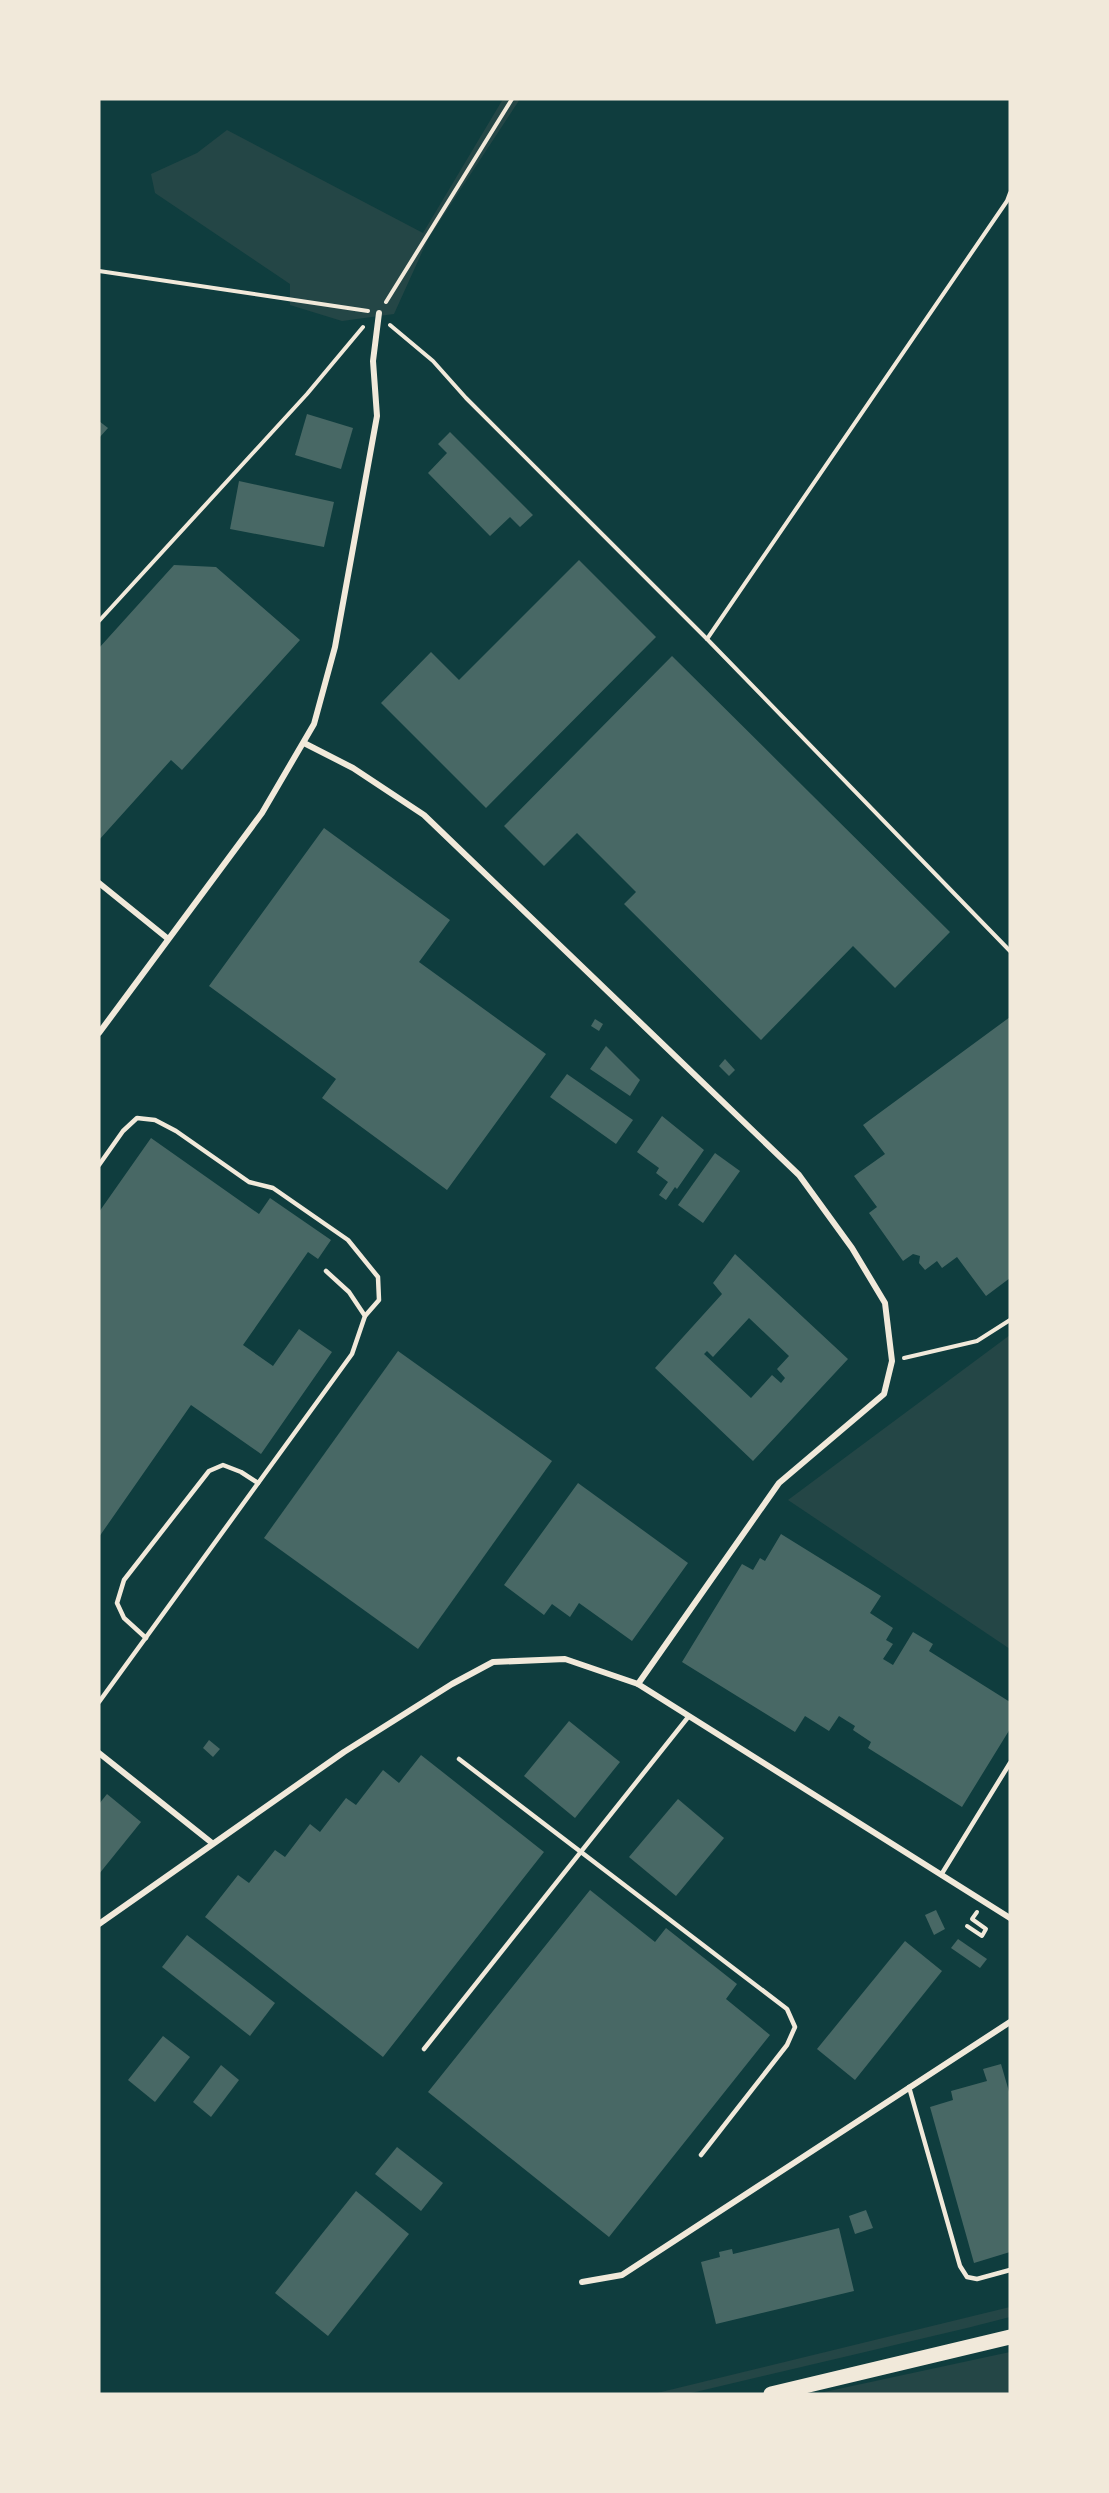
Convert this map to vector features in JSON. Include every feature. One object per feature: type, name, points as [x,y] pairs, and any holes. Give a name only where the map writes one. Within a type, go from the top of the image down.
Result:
[{"type":"main road","points":[[771,2394],[1010,2337]]},
{"type":"street","points":[[99,1033],[167,938],[262,813],[314,724],[335,647],[377,416],[373,361],[379,315]]},
{"type":"street","points":[[304,743],[353,768],[424,815],[799,1175],[852,1248],[885,1303],[892,1361],[884,1394],[779,1483],[638,1684]]},
{"type":"street","points":[[99,884],[167,938]]},
{"type":"street","points":[[99,1924],[378,1729],[452,1684],[493,1662],[565,1659],[638,1684],[1010,1918]]},
{"type":"street","points":[[99,1753],[212,1843]]},
{"type":"street","points":[[582,2282],[622,2275],[1010,2022]]},
{"type":"lane","points":[[99,1165],[123,1131],[137,1118],[155,1120],[176,1131],[249,1182],[273,1188],[348,1240],[378,1277],[380,1300],[365,1316],[352,1354],[99,1702]]},
{"type":"lane","points":[[326,1271],[350,1292],[365,1316]]},
{"type":"lane","points":[[146,1638],[124,1618],[117,1603],[124,1580],[208,1472],[223,1465],[241,1472],[258,1483]]},
{"type":"lane","points":[[424,2049],[689,1716]]},
{"type":"lane","points":[[459,1759],[787,2009],[795,2027],[787,2045],[701,2155]]},
{"type":"lane","points":[[941,1875],[1010,1764]]},
{"type":"lane","points":[[909,2087],[960,2266],[967,2277],[977,2279],[1010,2270]]},
{"type":"path","points":[[99,621],[307,394],[354,336],[379,315],[512,99]]},
{"type":"path","points":[[707,639],[1008,203],[1010,193]]},
{"type":"path","points":[[99,271],[379,315],[433,361],[474,406],[707,639],[1010,951]]},
{"type":"path","points":[[892,1361],[977,1341],[1010,1320]]},
{"type":"path","points":[[967,1926],[982,1936],[986,1929],[972,1919],[984,1902]]},
{"type":"shaded area","points":[[503,99],[520,99],[428,239],[394,314],[342,321],[290,305],[290,284],[155,193],[151,174],[197,153],[227,130],[423,233]]},
{"type":"shaded area","points":[[1010,1335],[1010,1649],[788,1500]]},
{"type":"shaded area","points":[[1010,2307],[1010,2317],[967,2328],[687,2394],[653,2394]]},
{"type":"shaded area","points":[[1010,2352],[1010,2392],[1004,2394],[815,2394]]},
{"type":"building","points":[[307,414],[353,428],[341,469],[295,455]]},
{"type":"building","points":[[99,421],[108,428],[99,438]]},
{"type":"building","points":[[450,432],[533,515],[520,527],[510,517],[490,536],[428,473],[447,453],[438,444]]},
{"type":"building","points":[[239,481],[334,502],[324,547],[230,529]]},
{"type":"building","points":[[579,560],[656,637],[486,808],[381,703],[431,652],[459,680]]},
{"type":"building","points":[[174,565],[216,567],[300,640],[182,770],[171,760],[99,840],[99,648]]},
{"type":"building","points":[[672,656],[950,932],[895,988],[853,946],[761,1040],[624,904],[636,892],[577,833],[544,866],[504,826]]},
{"type":"building","points":[[324,828],[450,920],[419,962],[546,1054],[447,1190],[322,1098],[336,1079],[209,986]]},
{"type":"building","points":[[1010,1017],[1010,1278],[986,1296],[957,1257],[942,1268],[937,1261],[925,1270],[919,1263],[920,1256],[913,1254],[903,1261],[869,1213],[877,1207],[854,1176],[885,1154],[863,1125]]},
{"type":"building","points":[[595,1019],[603,1024],[599,1031],[591,1026]]},
{"type":"building","points":[[606,1046],[640,1080],[630,1096],[590,1069]]},
{"type":"building","points":[[725,1059],[735,1070],[729,1076],[719,1066]]},
{"type":"building","points":[[567,1074],[633,1120],[616,1144],[550,1097]]},
{"type":"building","points":[[662,1116],[704,1150],[677,1189],[675,1187],[666,1200],[659,1195],[668,1182],[656,1173],[659,1168],[637,1152]]},
{"type":"building","points":[[151,1138],[259,1214],[270,1198],[331,1240],[318,1259],[308,1252],[243,1345],[273,1366],[299,1329],[332,1352],[261,1454],[191,1405],[99,1537],[99,1212]]},
{"type":"building","points":[[715,1153],[740,1171],[703,1223],[678,1205]]},
{"type":"building","points":[[735,1254],[848,1359],[753,1461],[655,1368],[722,1294],[713,1283]],"holes":[[[749,1318],[789,1356],[777,1369],[785,1378],[781,1383],[772,1375],[751,1398],[704,1354],[707,1351],[713,1357]]]},
{"type":"building","points":[[398,1351],[552,1461],[418,1649],[264,1538]]},
{"type":"building","points":[[578,1483],[688,1563],[632,1641],[579,1603],[570,1617],[552,1604],[544,1615],[504,1585]]},
{"type":"building","points":[[781,1534],[881,1596],[870,1613],[893,1628],[886,1640],[893,1644],[883,1659],[893,1665],[913,1632],[933,1644],[929,1651],[1010,1702],[1010,1729],[962,1807],[868,1748],[871,1742],[853,1730],[855,1726],[839,1716],[829,1731],[805,1716],[795,1732],[682,1662],[742,1564],[753,1570],[760,1558],[765,1561]]},
{"type":"building","points":[[569,1721],[620,1762],[575,1818],[524,1776]]},
{"type":"building","points":[[209,1740],[220,1749],[213,1757],[203,1748]]},
{"type":"building","points":[[421,1755],[544,1852],[383,2057],[205,1917],[238,1875],[249,1883],[275,1850],[285,1857],[310,1824],[320,1832],[346,1798],[356,1805],[383,1770],[399,1783]]},
{"type":"building","points":[[107,1794],[141,1822],[99,1874],[99,1804]]},
{"type":"building","points":[[678,1799],[724,1838],[676,1896],[629,1857]]},
{"type":"building","points":[[590,1890],[655,1942],[666,1928],[737,1984],[726,1999],[770,2035],[609,2237],[428,2092]]},
{"type":"building","points":[[936,1910],[945,1929],[934,1935],[925,1915]]},
{"type":"building","points":[[187,1935],[275,2003],[250,2036],[162,1967]]},
{"type":"building","points":[[958,1939],[987,1959],[980,1968],[951,1948]]},
{"type":"building","points":[[905,1941],[942,1971],[855,2080],[817,2049]]},
{"type":"building","points":[[163,2036],[190,2057],[155,2102],[128,2080]]},
{"type":"building","points":[[1001,2064],[1010,2095],[1010,2252],[974,2263],[930,2107],[953,2100],[951,2091],[987,2081],[983,2069]]},
{"type":"building","points":[[221,2065],[239,2080],[211,2117],[193,2102]]},
{"type":"building","points":[[397,2147],[443,2183],[421,2211],[375,2174]]},
{"type":"building","points":[[356,2191],[409,2234],[328,2336],[275,2293]]},
{"type":"building","points":[[866,2210],[873,2228],[855,2234],[849,2216]]},
{"type":"building","points":[[839,2228],[854,2291],[716,2324],[701,2262],[720,2257],[719,2252],[732,2249],[733,2254]]}]
